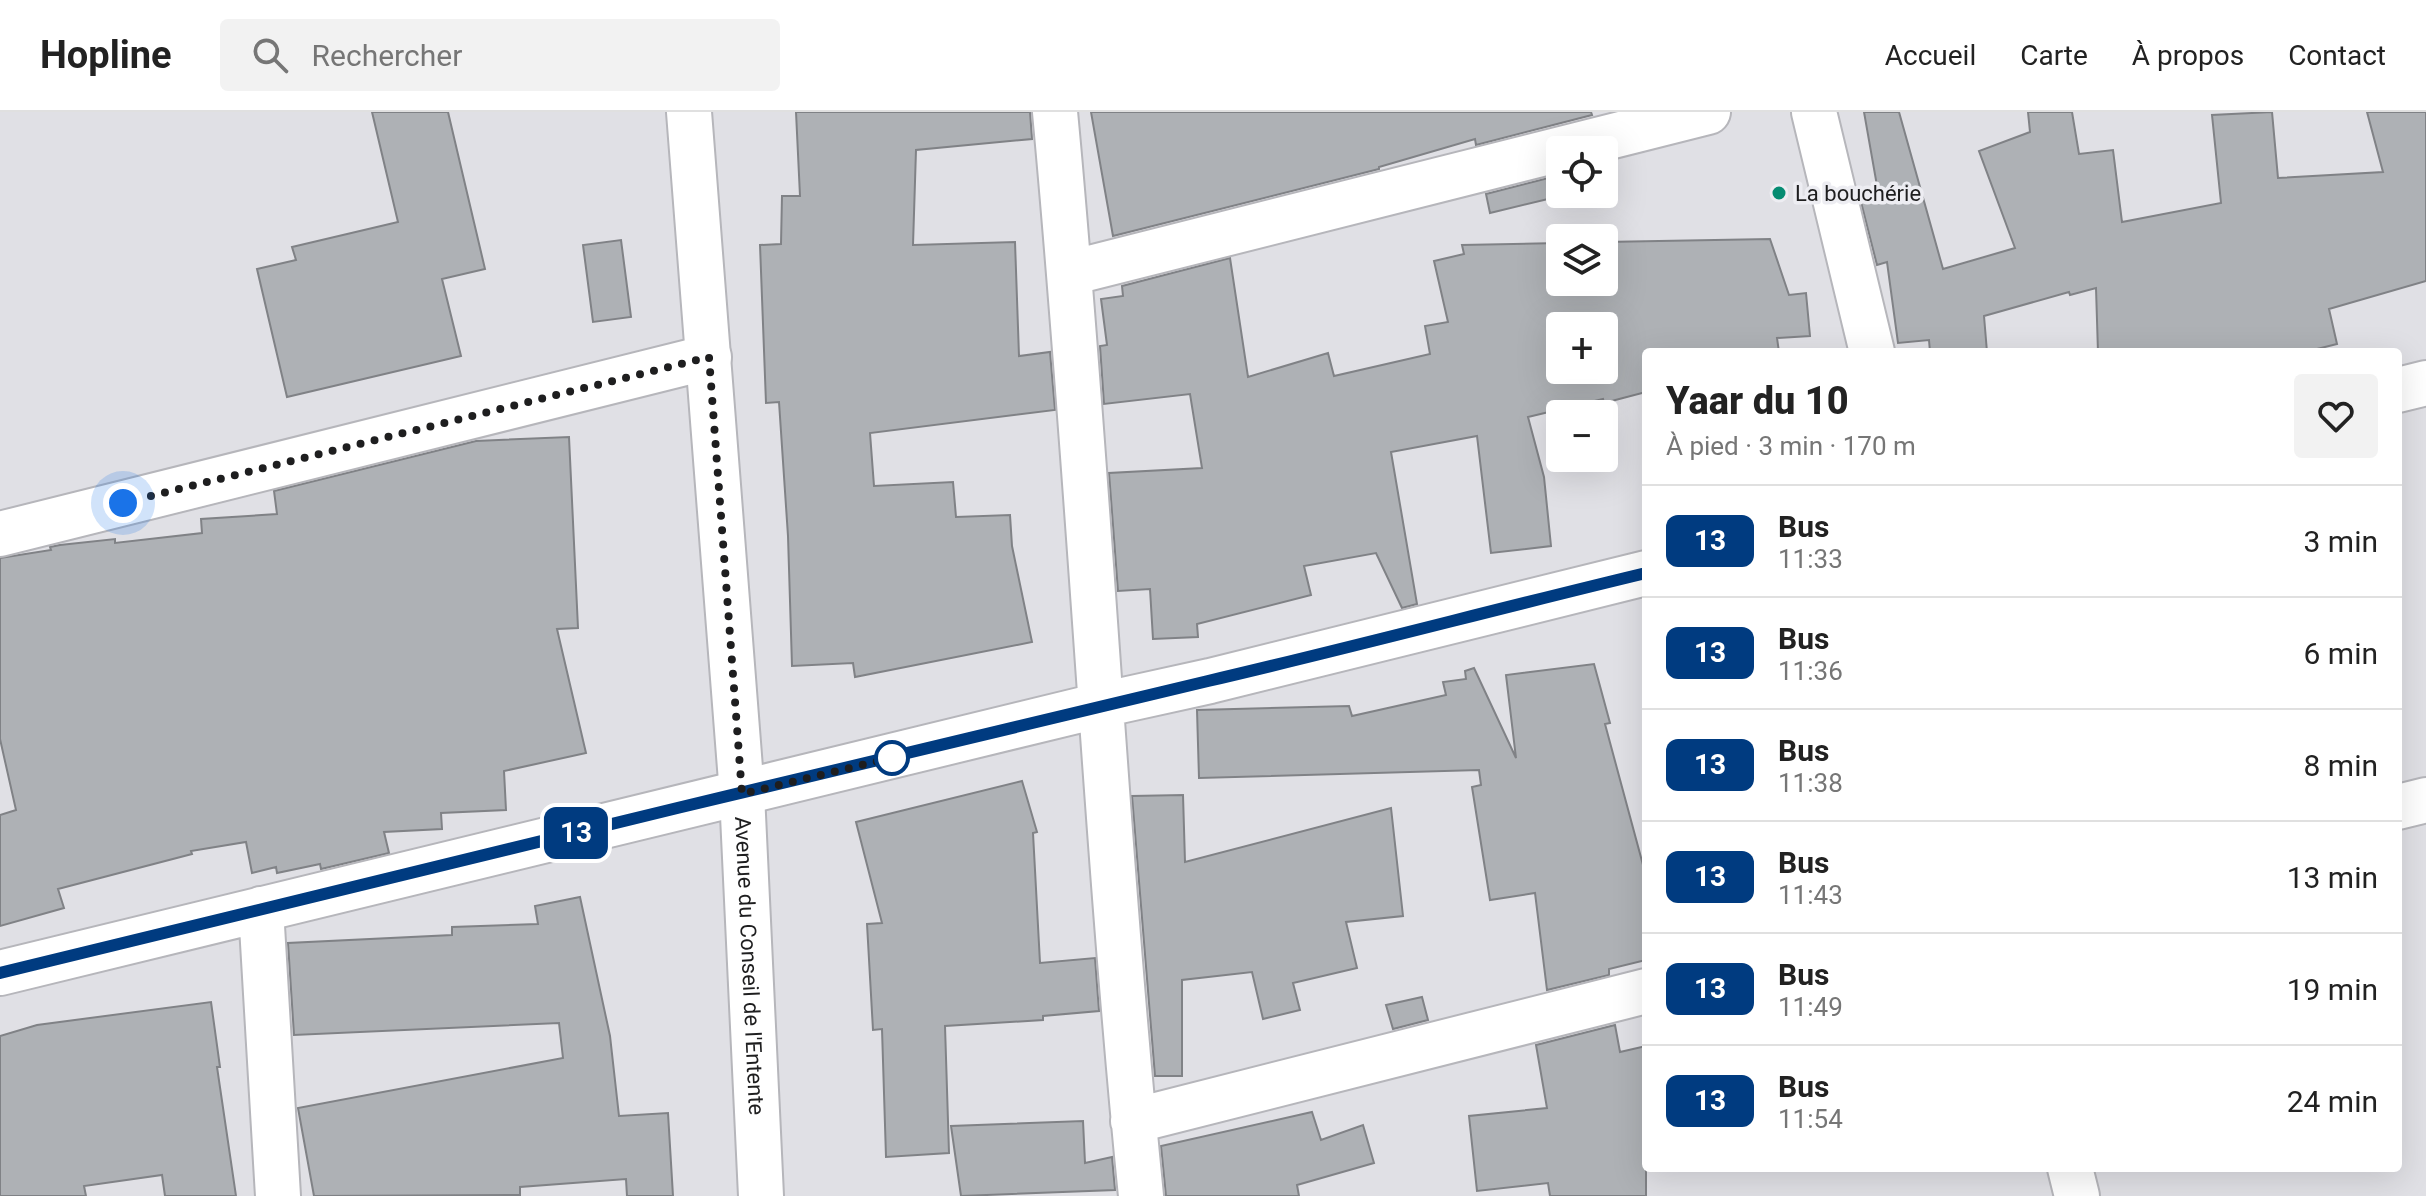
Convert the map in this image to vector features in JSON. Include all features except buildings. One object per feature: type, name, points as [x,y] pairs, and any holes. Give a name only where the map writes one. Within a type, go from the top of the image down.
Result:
[{"type":"street","name":"Avenue du Conseil de l'Entente","points":[[689,112],[742,794],[761,1196]]},
{"type":"street","points":[[1055,112],[1141,1196]]},
{"type":"street","points":[[1070,273],[1708,112]]},
{"type":"street","points":[[1814,112],[1871,348]]},
{"type":"street","points":[[0,534],[709,357]]},
{"type":"street","points":[[2402,389],[2426,383]]},
{"type":"street","points":[[0,973],[1642,574]]},
{"type":"street","points":[[2402,806],[2426,800]]},
{"type":"street","points":[[261,909],[278,1196]]},
{"type":"street","points":[[1133,1121],[1642,992]]},
{"type":"street","points":[[2071,1172],[2077,1196]]},
{"type":"bus line","name":"13","points":[[0,973],[1642,574]]},
{"type":"place","name":"La bouchérie","points":[[1779,193]]},
{"type":"route","points":[[123,503],[709,357],[742,794],[899,756],[892,758]]}]
